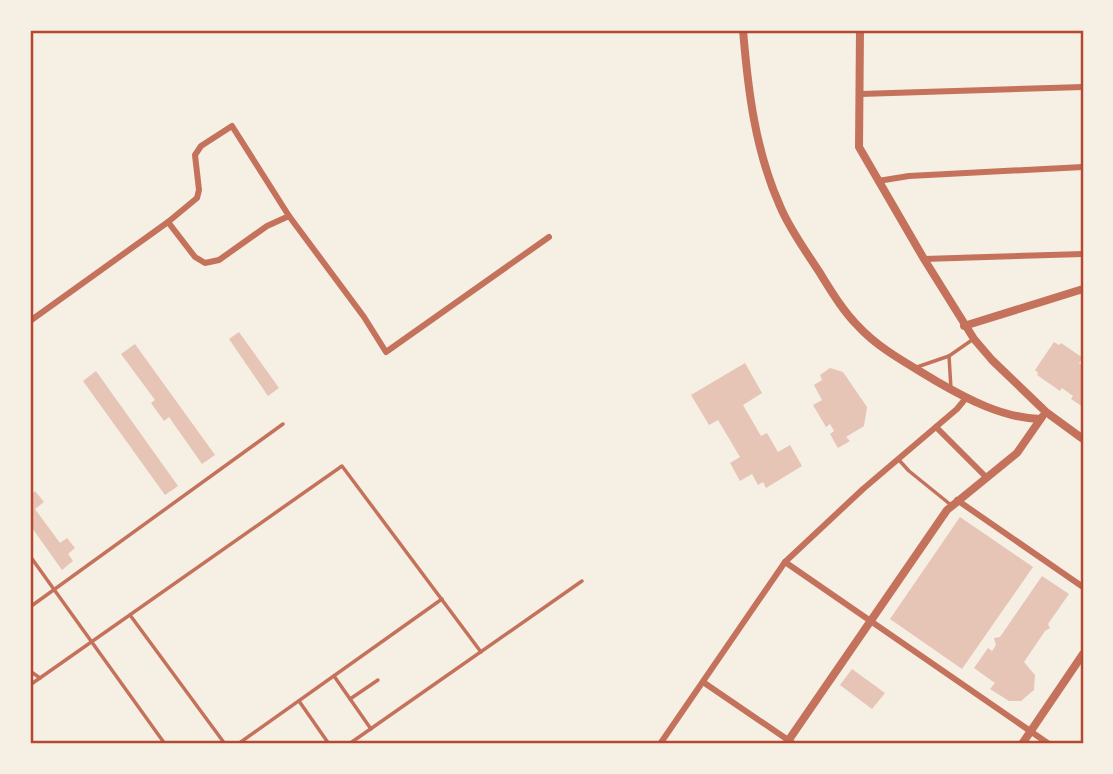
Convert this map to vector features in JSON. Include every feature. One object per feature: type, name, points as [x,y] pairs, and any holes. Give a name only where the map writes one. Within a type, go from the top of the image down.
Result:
[{"type":"street","points":[[743,30],[752,114],[766,169],[780,208],[829,288],[857,326],[879,344],[966,398],[1013,415],[1040,419]]},
{"type":"street","points":[[860,30],[859,147],[964,326],[992,360],[1046,412],[1083,439]]},
{"type":"street","points":[[860,94],[1083,87]]},
{"type":"street","points":[[30,321],[168,222],[197,198],[199,190],[195,155],[201,146],[232,126],[289,216],[364,317],[386,352],[550,237]]},
{"type":"street","points":[[878,181],[909,176],[1083,167]]},
{"type":"street","points":[[168,222],[195,257],[205,263],[219,260],[267,226],[289,216]]},
{"type":"street","points":[[924,259],[1083,254]]},
{"type":"street","points":[[964,326],[1083,289]]},
{"type":"street","points":[[660,744],[785,562],[824,523],[966,398]]},
{"type":"street","points":[[703,682],[790,743],[954,502],[1017,453],[1046,412]]},
{"type":"street","points":[[936,427],[986,477]]},
{"type":"street","points":[[954,502],[1083,587]]},
{"type":"street","points":[[785,562],[1049,744]]},
{"type":"street","points":[[1022,744],[1083,654]]},
{"type":"lane","points":[[914,367],[949,356],[974,339]]},
{"type":"lane","points":[[949,356],[951,390]]},
{"type":"lane","points":[[30,607],[283,424]]},
{"type":"lane","points":[[898,459],[909,471],[954,502]]},
{"type":"lane","points":[[30,685],[342,466],[481,652]]},
{"type":"lane","points":[[30,556],[166,744]]},
{"type":"lane","points":[[349,744],[582,582]]},
{"type":"lane","points":[[238,744],[442,599]]},
{"type":"lane","points":[[130,615],[225,744]]},
{"type":"lane","points":[[30,671],[40,678]]},
{"type":"lane","points":[[334,676],[371,729]]},
{"type":"lane","points":[[350,699],[378,680]]},
{"type":"lane","points":[[299,701],[329,744]]},
{"type":"building","points":[[239,332],[279,388],[268,396],[229,339]]},
{"type":"building","points":[[1054,342],[1059,345],[1061,343],[1083,358],[1079,363],[1083,366],[1083,407],[1071,399],[1073,396],[1062,388],[1060,391],[1037,375],[1035,370]]},
{"type":"building","points":[[135,344],[215,455],[202,464],[169,417],[164,421],[151,403],[155,400],[121,354]]},
{"type":"building","points":[[745,363],[762,393],[743,405],[761,436],[767,433],[778,452],[790,445],[802,466],[766,488],[763,482],[758,485],[752,474],[740,481],[730,463],[740,457],[718,420],[709,425],[691,395]]},
{"type":"building","points":[[830,368],[843,372],[867,407],[864,426],[846,437],[850,441],[838,448],[830,434],[834,431],[830,424],[826,427],[813,405],[822,400],[814,385],[822,380],[820,375]]},
{"type":"building","points":[[96,371],[178,486],[165,495],[83,381]]},
{"type":"building","points":[[35,491],[44,502],[35,509],[60,543],[67,538],[75,548],[68,554],[73,561],[62,570],[30,525],[30,495]]},
{"type":"building","points":[[960,517],[1033,567],[962,669],[890,619]]},
{"type":"building","points":[[1042,576],[1069,594],[1048,624],[1050,628],[1045,631],[1024,662],[1035,675],[1034,690],[1021,701],[1009,701],[990,689],[995,683],[974,668],[988,648],[992,651],[996,645],[994,638],[1000,637]]},
{"type":"building","points":[[852,669],[885,693],[872,709],[840,685]]}]
